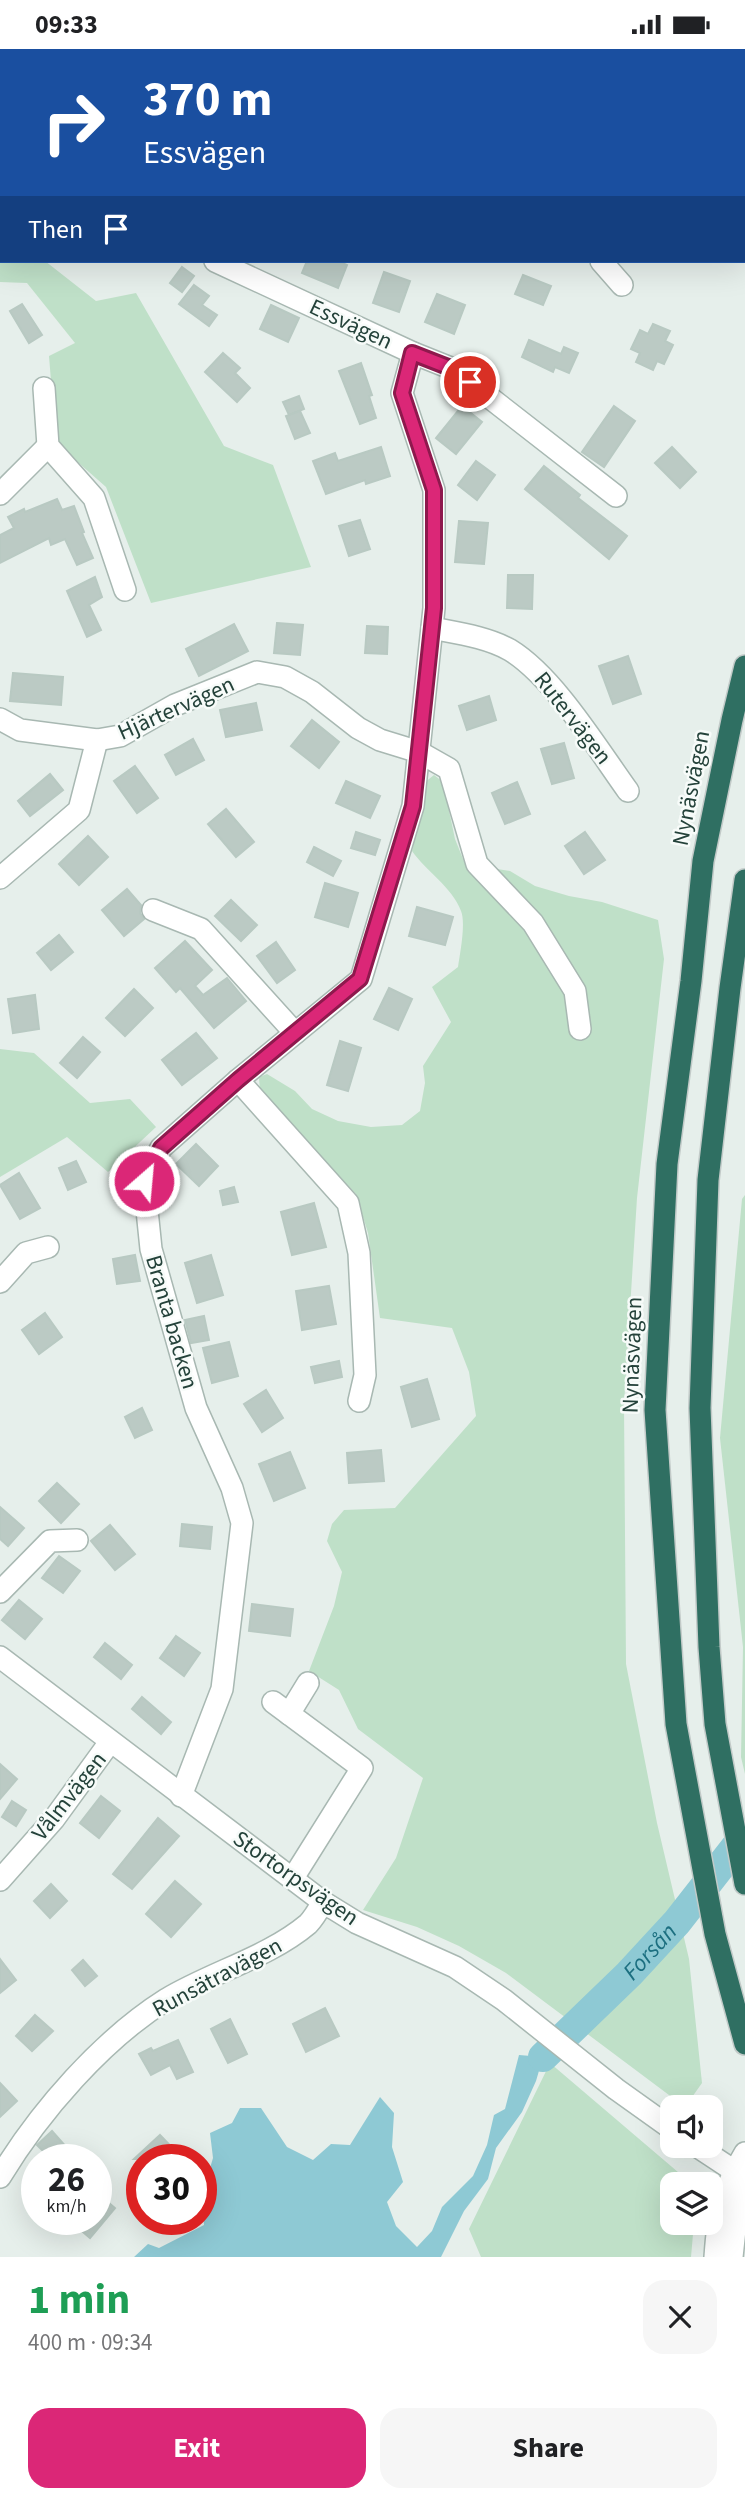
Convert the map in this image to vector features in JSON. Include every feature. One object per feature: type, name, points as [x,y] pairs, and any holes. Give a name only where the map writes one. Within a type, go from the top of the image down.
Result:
[{"type":"highway","name":"Nynäsvägen","points":[[745,666],[704,861],[667,1164],[655,1410],[676,1724],[715,1934],[745,2045]]},
{"type":"highway","points":[[745,880],[708,1180],[700,1408],[709,1647],[715,1724],[745,1884]]},
{"type":"street","name":"Essvägen","points":[[219,263],[412,353],[453,369],[616,496]]},
{"type":"street","points":[[603,263],[622,285]]},
{"type":"street","name":"Branta backen","points":[[181,1796],[222,1689],[242,1523],[232,1488],[192,1395],[151,1249],[144,1181],[161,1148],[360,979],[413,806],[434,608],[434,490],[402,393],[412,353]]},
{"type":"street","points":[[44,388],[48,446],[94,498],[125,590]]},
{"type":"street","points":[[0,494],[48,446]]},
{"type":"street","name":"Rutervägen","points":[[432,628],[464,634],[507,649],[531,665],[575,717],[628,791]]},
{"type":"street","name":"Hjärtervägen","points":[[0,719],[20,730],[97,740],[120,736],[175,705],[257,672],[285,677],[312,692],[359,728],[380,740],[419,752],[449,769],[477,864],[533,923],[575,991],[580,1029]]},
{"type":"street","points":[[0,878],[79,810],[97,740]]},
{"type":"street","points":[[153,909],[201,929],[295,1033]]},
{"type":"street","points":[[238,1080],[348,1203],[359,1253],[365,1375],[359,1401]]},
{"type":"street","points":[[0,1282],[26,1253],[48,1247]]},
{"type":"street","points":[[0,1592],[50,1541],[77,1540]]},
{"type":"street","name":"Stortorpsvägen","points":[[0,1657],[323,1902],[358,1923],[455,1967],[504,2000],[660,2120]]},
{"type":"street","points":[[293,1878],[362,1768],[281,1708],[308,1683]]},
{"type":"street","name":"Vålmvägen","points":[[0,1880],[54,1819],[110,1742]]},
{"type":"street","name":"Runsätravägen","points":[[0,2177],[38,2123],[72,2082],[129,2027],[167,2000],[202,1980],[286,1940],[309,1923],[323,1902]]},
{"type":"street","points":[[715,2257],[718,2216],[739,2175],[745,2153]]},
{"type":"street","points":[[714,2158],[739,2175]]},
{"type":"street","points":[[732,2257],[736,2220],[745,2190]]},
{"type":"green space","points":[[0,263],[48,263],[96,301],[136,293],[224,446],[273,465],[311,567],[151,603],[106,487],[56,443],[49,356],[75,343],[27,283],[0,282]]},
{"type":"green space","points":[[434,775],[443,782],[455,839],[465,864],[510,871],[535,886],[602,902],[658,920],[664,959],[637,1198],[624,1404],[626,1664],[657,1823],[689,1959],[702,2083],[694,2095],[669,2095],[506,1973],[459,1946],[417,1927],[363,1910],[396,1858],[423,1778],[358,1729],[339,1690],[309,1671],[334,1606],[342,1572],[327,1541],[332,1524],[344,1510],[395,1508],[476,1416],[469,1372],[452,1328],[380,1318],[368,1233],[356,1194],[260,1092],[259,1077],[267,1074],[295,1091],[312,1109],[338,1121],[371,1127],[402,1125],[420,1111],[425,1083],[423,1066],[451,1022],[432,987],[458,967],[463,930],[457,902],[412,851],[424,783]]},
{"type":"green space","points":[[0,1049],[34,1053],[90,1103],[130,1099],[156,1127],[108,1172],[67,1137],[0,1177]]},
{"type":"green space","points":[[745,1195],[745,1774],[741,1757],[743,1647],[720,1438],[742,1199]]},
{"type":"green space","points":[[550,2063],[678,2172],[660,2172],[660,2235],[693,2235],[691,2257],[481,2257],[469,2229]]},
{"type":"water","points":[[519,2055],[543,2057],[522,2112],[496,2148],[488,2179],[464,2211],[441,2257],[134,2257],[148,2244],[159,2248],[184,2235],[217,2235],[217,2144],[211,2144],[210,2133],[232,2123],[240,2108],[261,2108],[287,2147],[313,2160],[331,2144],[350,2145],[380,2097],[394,2113],[392,2147],[403,2182],[387,2202],[396,2226],[417,2247],[432,2231],[442,2207],[473,2176],[487,2145],[494,2115],[505,2109]]},
{"type":"building","points":[[306,263],[347,265],[338,288],[302,273]]},
{"type":"building","points":[[182,267],[194,276],[182,292],[170,283]]},
{"type":"building","points":[[384,272],[410,281],[399,312],[373,303]]},
{"type":"building","points":[[523,275],[551,286],[543,305],[515,294]]},
{"type":"building","points":[[194,285],[209,296],[202,305],[217,315],[209,326],[179,304]]},
{"type":"building","points":[[437,294],[465,305],[454,334],[425,322]]},
{"type":"building","points":[[22,304],[42,335],[29,343],[10,311]]},
{"type":"building","points":[[271,305],[299,318],[288,342],[260,329]]},
{"type":"building","points":[[653,324],[670,331],[665,341],[673,345],[664,364],[657,361],[653,370],[636,362],[640,353],[631,349],[640,330],[648,334]]},
{"type":"building","points":[[529,340],[561,354],[564,347],[578,353],[569,373],[555,367],[553,372],[522,357]]},
{"type":"building","points":[[223,353],[240,368],[235,373],[250,388],[237,402],[205,372]]},
{"type":"building","points":[[361,363],[372,395],[369,396],[376,418],[360,424],[339,371]]},
{"type":"building","points":[[299,396],[304,409],[289,415],[283,402]]},
{"type":"building","points":[[462,406],[482,422],[456,454],[436,438]]},
{"type":"building","points":[[614,406],[635,421],[604,467],[582,452]]},
{"type":"building","points":[[300,411],[310,433],[295,439],[286,416]]},
{"type":"building","points":[[381,447],[390,476],[366,484],[365,480],[326,494],[313,461],[335,453],[338,461]]},
{"type":"building","points":[[672,447],[696,472],[680,488],[655,463]]},
{"type":"building","points":[[476,461],[495,475],[477,500],[458,485]]},
{"type":"building","points":[[544,466],[580,495],[578,498],[627,536],[609,559],[525,489]]},
{"type":"building","points":[[57,499],[62,510],[74,506],[93,558],[77,565],[65,539],[51,545],[49,538],[0,563],[0,535],[14,528],[8,517]]},
{"type":"building","points":[[360,520],[370,549],[349,556],[339,526]]},
{"type":"building","points":[[459,521],[488,523],[484,564],[455,562]]},
{"type":"building","points":[[508,575],[533,575],[532,609],[507,608]]},
{"type":"building","points":[[95,577],[102,597],[89,605],[101,630],[87,637],[67,591]]},
{"type":"building","points":[[277,623],[303,625],[300,655],[274,653]]},
{"type":"building","points":[[234,624],[248,651],[199,676],[186,649]]},
{"type":"building","points":[[367,626],[388,627],[387,654],[365,653]]},
{"type":"building","points":[[628,656],[641,694],[613,704],[599,666]]},
{"type":"building","points":[[13,673],[63,677],[61,705],[10,701]]},
{"type":"building","points":[[489,696],[496,720],[467,730],[459,706]]},
{"type":"building","points":[[256,703],[262,730],[226,737],[220,710]]},
{"type":"building","points":[[312,720],[339,742],[319,768],[291,746]]},
{"type":"building","points":[[193,739],[204,760],[176,775],[165,755]]},
{"type":"building","points":[[564,743],[574,778],[552,784],[541,749]]},
{"type":"building","points":[[135,766],[158,798],[137,813],[114,781]]},
{"type":"building","points":[[50,774],[63,790],[30,816],[18,801]]},
{"type":"building","points":[[346,781],[380,796],[370,818],[336,803]]},
{"type":"building","points":[[517,782],[530,814],[505,824],[492,793]]},
{"type":"building","points":[[226,809],[254,842],[236,857],[208,824]]},
{"type":"building","points":[[356,832],[380,840],[375,855],[351,848]]},
{"type":"building","points":[[585,832],[605,860],[584,874],[565,846]]},
{"type":"building","points":[[88,836],[108,857],[79,885],[59,864]]},
{"type":"building","points":[[314,847],[341,861],[333,876],[307,862]]},
{"type":"building","points":[[325,883],[358,893],[348,927],[315,917]]},
{"type":"building","points":[[127,889],[141,905],[140,913],[144,919],[124,936],[102,910]]},
{"type":"building","points":[[231,900],[257,925],[241,941],[215,916]]},
{"type":"building","points":[[417,907],[453,917],[445,945],[409,936]]},
{"type":"building","points":[[59,935],[73,952],[51,970],[37,953]]},
{"type":"building","points":[[185,941],[212,970],[195,986],[203,995],[227,978],[246,1001],[214,1028],[180,988],[176,992],[155,968]]},
{"type":"building","points":[[276,942],[295,970],[277,983],[257,956]]},
{"type":"building","points":[[389,988],[412,999],[398,1030],[374,1019]]},
{"type":"building","points":[[134,989],[153,1008],[125,1036],[106,1018]]},
{"type":"building","points":[[35,995],[39,1029],[13,1033],[8,999]]},
{"type":"building","points":[[196,1033],[217,1058],[182,1085],[162,1060]]},
{"type":"building","points":[[83,1037],[100,1052],[77,1078],[60,1063]]},
{"type":"building","points":[[340,1041],[361,1048],[348,1091],[327,1085]]},
{"type":"building","points":[[196,1144],[218,1166],[199,1186],[176,1164]]},
{"type":"building","points":[[76,1161],[86,1182],[68,1190],[59,1168]]},
{"type":"building","points":[[19,1173],[40,1208],[20,1219],[0,1185]]},
{"type":"building","points":[[234,1187],[238,1202],[223,1205],[220,1191]]},
{"type":"building","points":[[314,1203],[326,1247],[292,1255],[281,1212]]},
{"type":"building","points":[[135,1255],[140,1281],[117,1284],[113,1259]]},
{"type":"building","points":[[211,1255],[223,1295],[197,1303],[185,1263]]},
{"type":"building","points":[[329,1286],[336,1324],[302,1330],[296,1291]]},
{"type":"building","points":[[45,1313],[62,1337],[39,1354],[22,1330]]},
{"type":"building","points":[[204,1316],[209,1340],[191,1343],[185,1320]]},
{"type":"building","points":[[229,1342],[238,1376],[212,1383],[203,1348]]},
{"type":"building","points":[[339,1361],[342,1377],[315,1383],[311,1367]]},
{"type":"building","points":[[427,1379],[439,1419],[412,1427],[401,1387]]},
{"type":"building","points":[[266,1390],[283,1418],[262,1432],[244,1404]]},
{"type":"building","points":[[142,1408],[152,1430],[135,1438],[125,1417]]},
{"type":"building","points":[[381,1450],[384,1481],[349,1483],[347,1453]]},
{"type":"building","points":[[290,1452],[305,1488],[274,1501],[259,1464]]},
{"type":"building","points":[[57,1483],[79,1504],[61,1523],[39,1501]]},
{"type":"building","points":[[0,1507],[24,1528],[8,1546],[0,1539]]},
{"type":"building","points":[[182,1524],[212,1527],[210,1549],[180,1546]]},
{"type":"building","points":[[110,1525],[135,1554],[115,1570],[91,1541]]},
{"type":"building","points":[[59,1556],[80,1571],[63,1593],[42,1578]]},
{"type":"building","points":[[19,1600],[42,1619],[25,1639],[2,1620]]},
{"type":"building","points":[[252,1604],[293,1609],[290,1636],[249,1631]]},
{"type":"building","points":[[176,1636],[200,1653],[184,1676],[160,1658]]},
{"type":"building","points":[[105,1643],[132,1665],[121,1679],[94,1657]]},
{"type":"building","points":[[142,1697],[171,1722],[161,1734],[132,1709]]},
{"type":"building","points":[[0,1764],[17,1779],[0,1799]]},
{"type":"building","points":[[101,1796],[120,1811],[99,1838],[80,1823]]},
{"type":"building","points":[[12,1801],[26,1810],[16,1826],[2,1817]]},
{"type":"building","points":[[158,1818],[179,1836],[132,1889],[113,1874]]},
{"type":"building","points":[[175,1881],[201,1904],[171,1937],[146,1914]]},
{"type":"building","points":[[51,1884],[67,1901],[50,1918],[34,1901]]},
{"type":"building","points":[[0,1959],[16,1980],[0,1993]]},
{"type":"building","points":[[83,1960],[97,1976],[85,1986],[72,1970]]},
{"type":"building","points":[[325,2008],[339,2036],[306,2052],[293,2024]]},
{"type":"building","points":[[35,2015],[53,2031],[32,2051],[16,2036]]},
{"type":"building","points":[[230,2019],[247,2054],[228,2063],[211,2029]]},
{"type":"building","points":[[178,2040],[193,2072],[177,2079],[170,2065],[151,2075],[139,2054]]},
{"type":"building","points":[[0,2083],[17,2101],[0,2117]]},
{"type":"building","points":[[52,2131],[63,2144],[38,2144]]},
{"type":"building","points":[[160,2135],[169,2144],[150,2144]]},
{"type":"waterway","name":"Forsån","points":[[543,2057],[629,1974],[677,1922],[745,1835]]},
{"type":"route","points":[[144,1181],[161,1148],[360,979],[413,806],[434,608],[434,490],[402,393],[412,353],[453,369],[470,382]]}]
